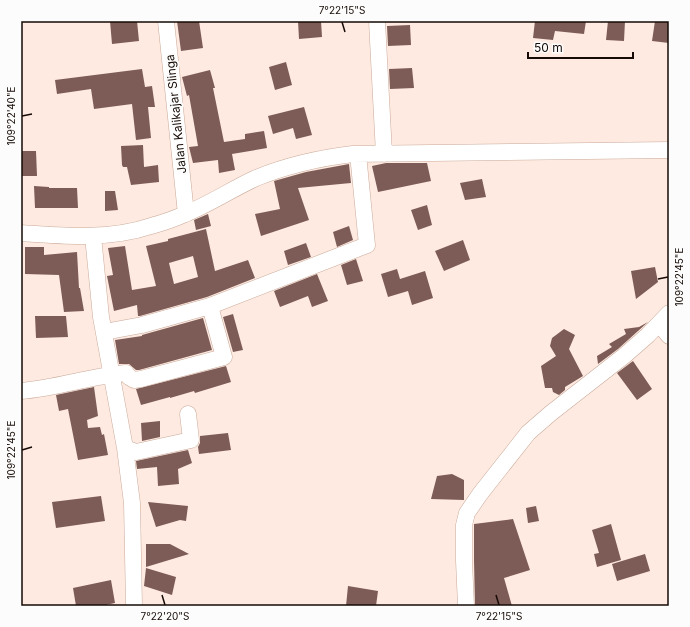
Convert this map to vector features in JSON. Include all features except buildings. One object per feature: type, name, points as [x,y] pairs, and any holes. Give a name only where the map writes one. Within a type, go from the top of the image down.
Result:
[{"type":"street","name":"Jalan Kalikajar Slinga","points":[[166,21],[186,211]]},
{"type":"street","points":[[377,21],[384,154]]},
{"type":"street","points":[[21,233],[93,236],[119,234],[144,228],[186,211],[276,170],[304,161],[329,157],[358,154],[669,150]]},
{"type":"street","points":[[104,332],[142,325],[210,306],[366,245],[358,154]]},
{"type":"street","points":[[93,236],[104,332],[125,448],[132,503],[134,606]]},
{"type":"street","points":[[21,391],[35,390],[126,372],[129,377],[134,380],[141,379],[224,357],[210,306]]},
{"type":"street","points":[[466,606],[464,525],[467,513],[480,494],[528,432],[666,324]]},
{"type":"street","points":[[125,448],[136,452],[191,440],[188,414]]}]
